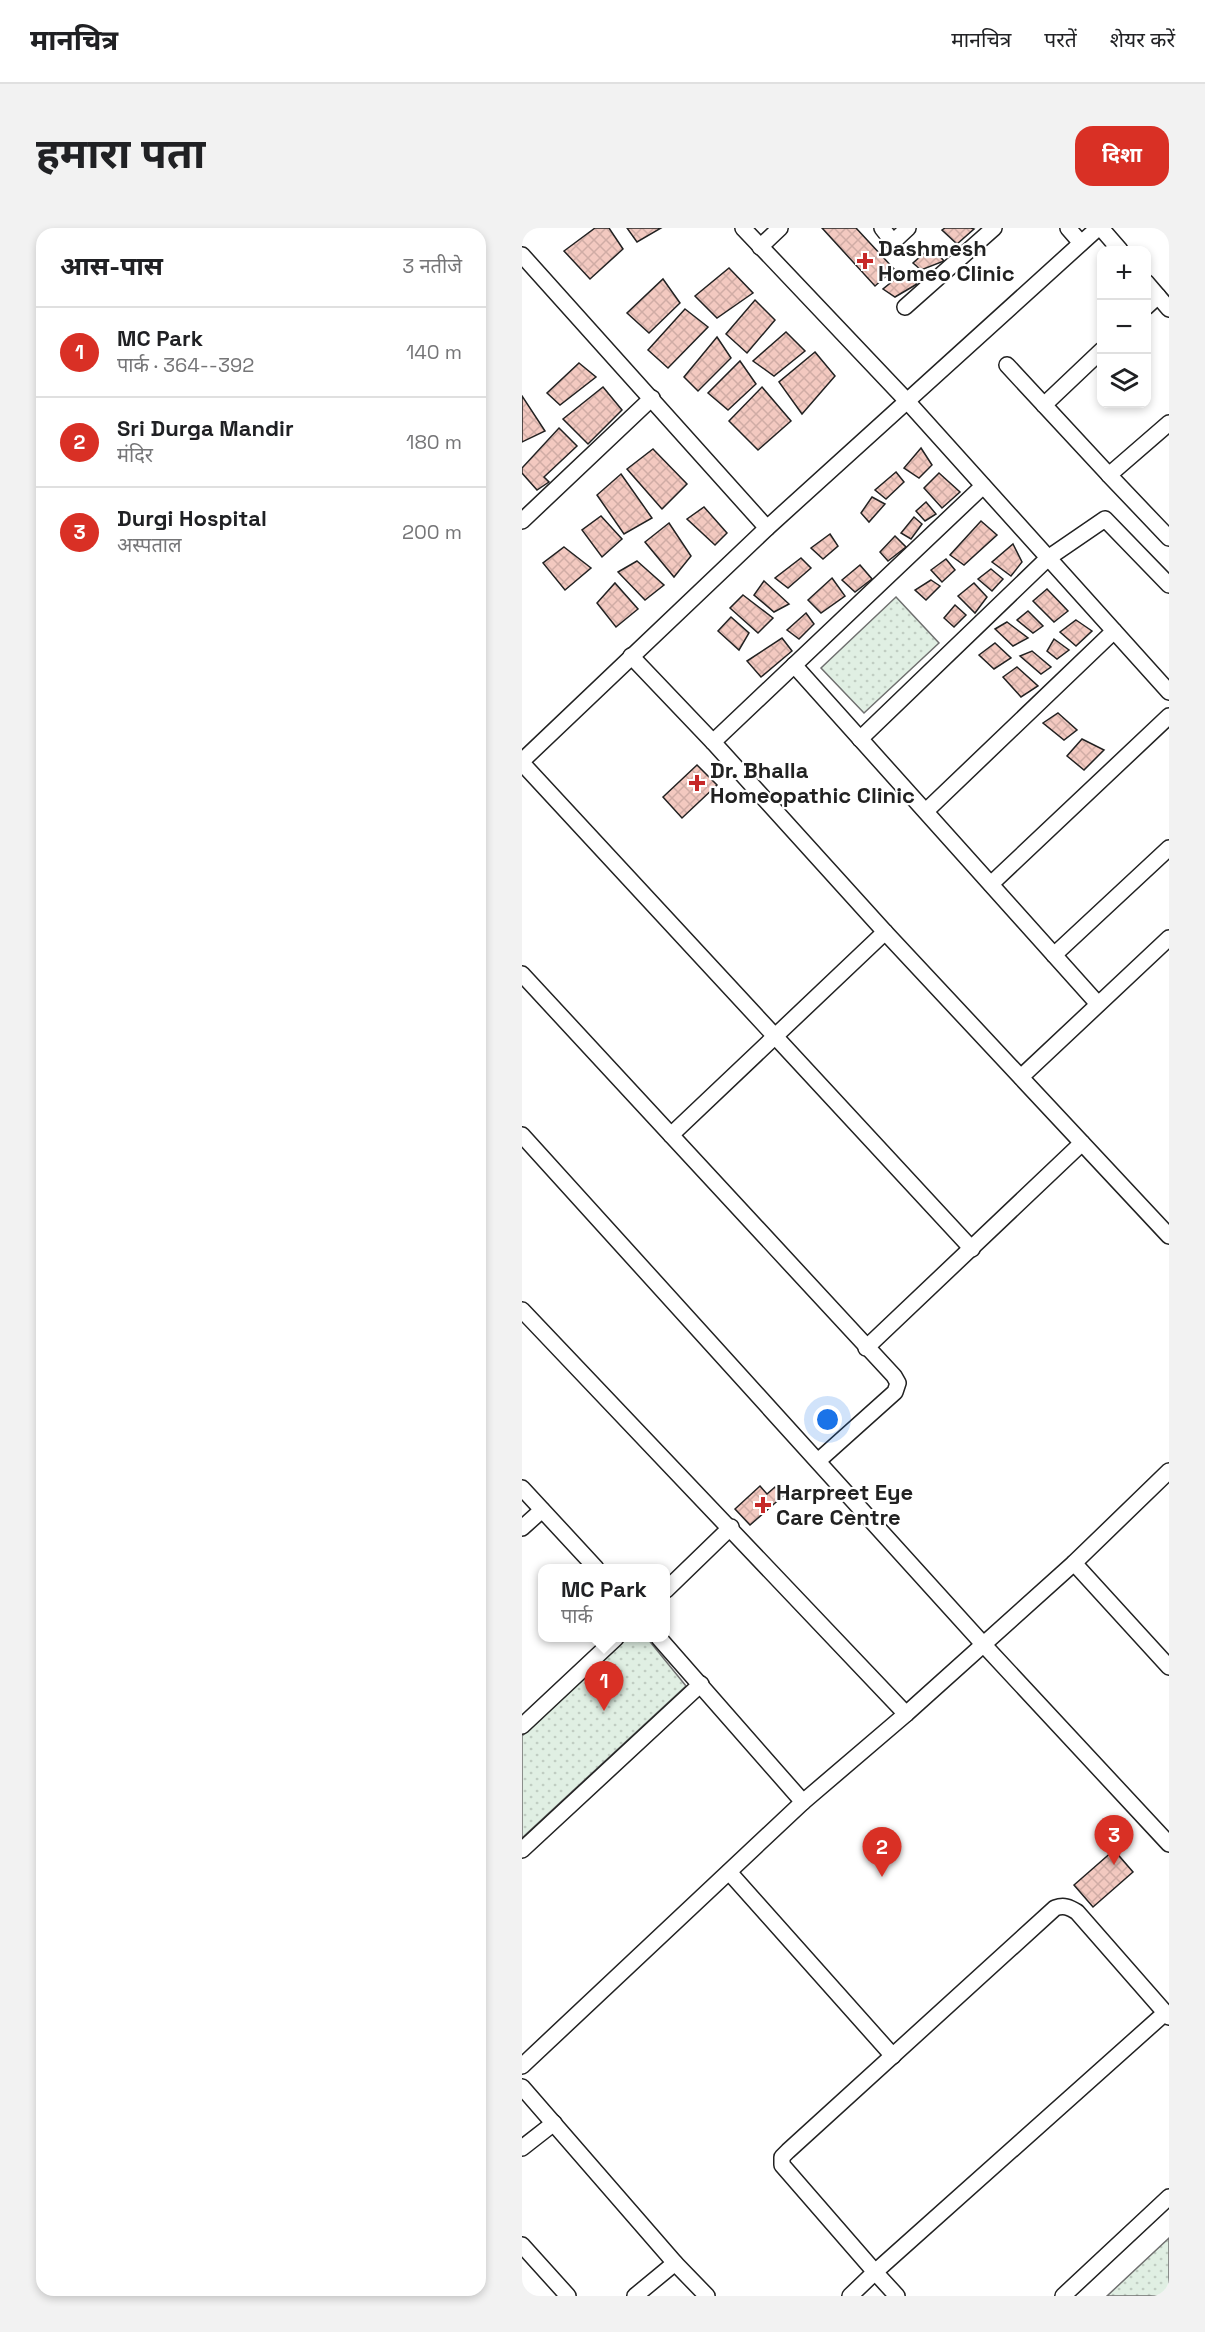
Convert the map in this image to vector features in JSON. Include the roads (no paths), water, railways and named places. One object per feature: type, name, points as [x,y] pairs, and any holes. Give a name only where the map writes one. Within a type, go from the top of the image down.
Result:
[{"type":"street","points":[[742,228],[907,401],[1169,692]]},
{"type":"street","points":[[760,247],[780,228]]},
{"type":"street","points":[[882,228],[893,242],[908,228]]},
{"type":"street","points":[[906,307],[994,228]]},
{"type":"street","points":[[1068,228],[1082,243]]},
{"type":"street","points":[[972,1250],[522,762],[766,528],[1099,228],[1116,246]]},
{"type":"street","points":[[522,255],[766,528]]},
{"type":"street","points":[[1151,288],[1169,309]]},
{"type":"street","points":[[1151,302],[1158,296]]},
{"type":"street","points":[[1044,405],[1097,354]]},
{"type":"street","points":[[1007,365],[1169,538]]},
{"type":"street","points":[[525,511],[652,398]]},
{"type":"street","points":[[1109,475],[1169,423]]},
{"type":"street","points":[[713,742],[983,486]]},
{"type":"street","points":[[860,739],[1048,558],[1105,519],[1169,585]]},
{"type":"street","points":[[926,811],[1114,631]]},
{"type":"street","points":[[631,656],[1169,1236]]},
{"type":"street","points":[[794,665],[1098,1004]]},
{"type":"street","points":[[991,884],[1169,716]]},
{"type":"street","points":[[1054,955],[1169,848]]},
{"type":"street","points":[[671,1135],[885,932]]},
{"type":"street","points":[[1021,1077],[1169,938]]},
{"type":"street","points":[[522,974],[894,1376],[898,1383],[895,1392],[818,1461]]},
{"type":"street","points":[[522,1135],[983,1644],[1169,1844]]},
{"type":"street","points":[[866,1348],[972,1250],[1082,1143]]},
{"type":"street","points":[[522,1310],[906,1714]]},
{"type":"street","points":[[522,2066],[803,1802],[906,1714],[1074,1563],[1169,1471]]},
{"type":"street","points":[[522,1488],[591,1564]]},
{"type":"street","points":[[522,1528],[542,1510]]},
{"type":"street","points":[[670,1586],[730,1527]]},
{"type":"street","points":[[1074,1563],[1169,1667]]},
{"type":"street","points":[[522,1726],[612,1642]]},
{"type":"street","points":[[663,1642],[803,1802]]},
{"type":"street","points":[[522,1850],[701,1684]]},
{"type":"street","points":[[729,1872],[893,2056]]},
{"type":"street","points":[[850,2296],[875,2272],[1167,2015],[1077,1912],[1061,1906],[1055,1908],[782,2157],[782,2165],[786,2170],[875,2272],[897,2296]]},
{"type":"street","points":[[522,2087],[675,2263],[707,2296]]},
{"type":"street","points":[[522,2148],[554,2123]]},
{"type":"street","points":[[1063,2296],[1169,2197]]},
{"type":"street","points":[[522,2245],[566,2296]]},
{"type":"street","points":[[635,2296],[675,2263]]},
{"type":"place","name":"Dashmesh Homeo Clinic","points":[[865,261]]},
{"type":"place","name":"Dr. Bhalla Homeopathic Clinic","points":[[697,783]]},
{"type":"place","name":"Harpreet Eye Care Centre","points":[[763,1505]]},
{"type":"place","name":"MC Park","points":[[604,1711]]},
{"type":"place","name":"Durgi Hospital","points":[[1114,1865]]},
{"type":"place","name":"Sri Durga Mandir","points":[[882,1877]]}]
